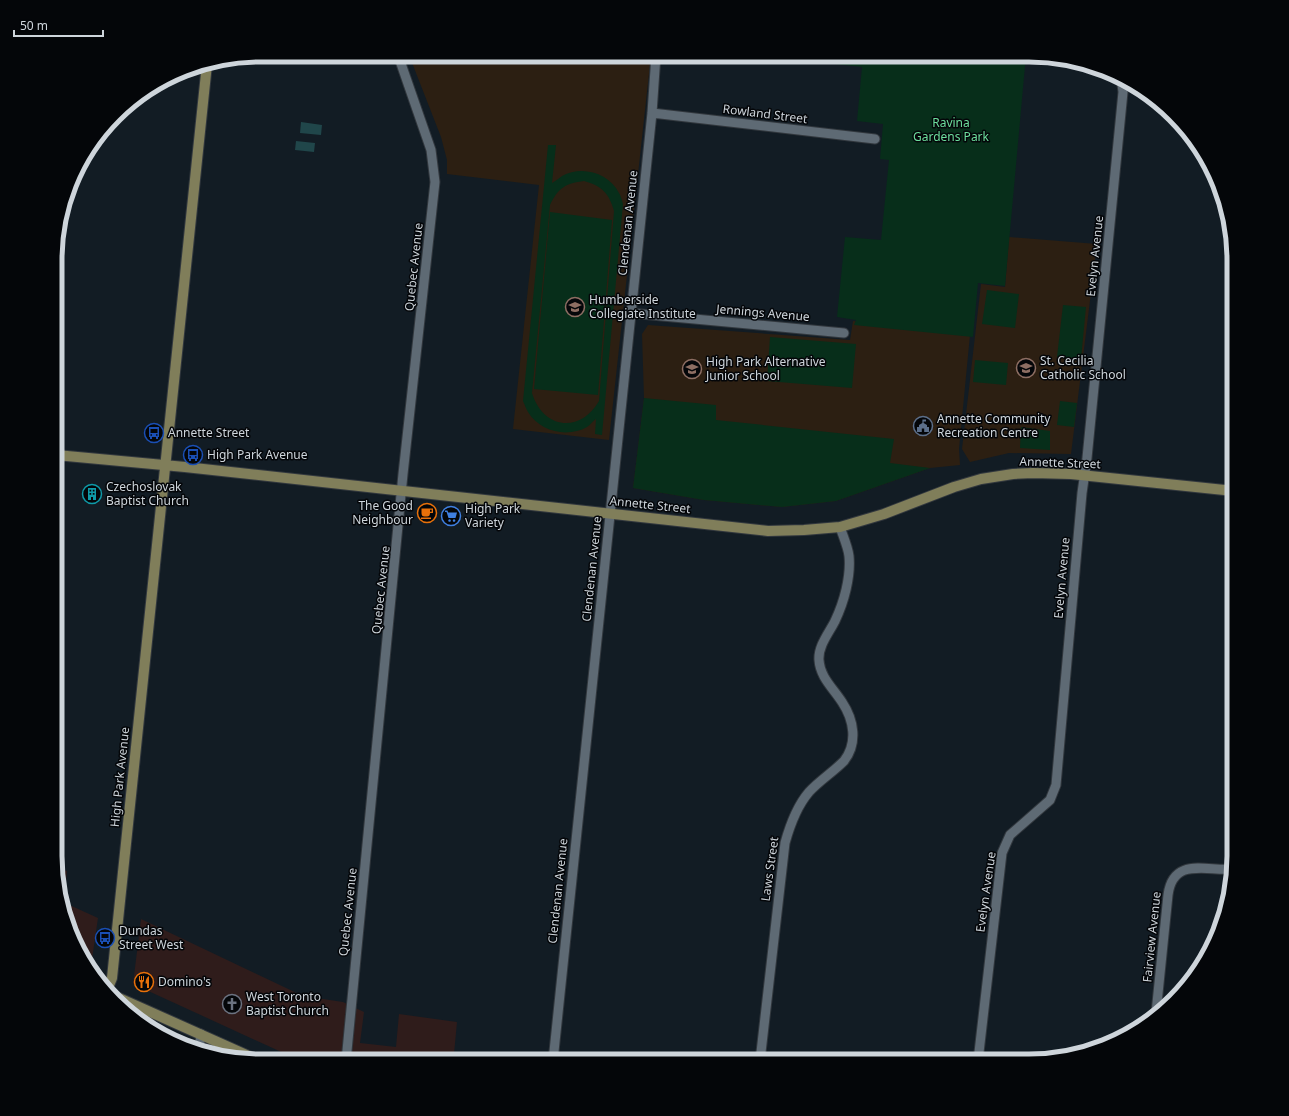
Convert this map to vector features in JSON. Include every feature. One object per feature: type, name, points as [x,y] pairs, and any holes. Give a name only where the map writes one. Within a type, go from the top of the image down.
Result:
[{"type":"street","name":"Quebec Avenue","points":[[347,1054],[402,491],[435,182],[431,150],[400,62]]},
{"type":"street","name":"Clendenan Avenue","points":[[554,1054],[652,113],[656,62]]},
{"type":"street","name":"High Park Avenue","points":[[109,984],[112,978],[206,70]]},
{"type":"street","name":"Evelyn Avenue","points":[[979,1054],[1002,853],[1010,834],[1050,800],[1056,785],[1082,493],[1123,92],[1122,86]]},
{"type":"street","name":"Rowland Street","points":[[652,113],[875,139]]},
{"type":"street","name":"Jennings Avenue","points":[[630,313],[844,333]]},
{"type":"street","name":"Annette Street","points":[[62,456],[165,465],[768,530],[804,530],[840,527],[884,514],[954,487],[981,479],[1014,474],[1033,473],[1085,475],[1227,490]]},
{"type":"street","name":"Laws Street","points":[[761,1054],[782,864],[788,829],[809,792],[849,755],[853,741],[853,727],[850,719],[842,702],[824,677],[819,660],[820,651],[824,640],[839,612],[849,570],[849,555],[840,527]]},
{"type":"street","name":"Fairview Avenue","points":[[1157,1007],[1168,895],[1171,883],[1180,873],[1190,868],[1227,869]]},
{"type":"street","points":[[125,1001],[243,1053]]},
{"type":"street","points":[[200,1044],[201,1034]]},
{"type":"shaded area","name":"Humberside Collegiate Institute","points":[[412,62],[650,62],[609,440],[513,429],[539,185],[447,174],[447,160],[441,137]]},
{"type":"shaded area","points":[[301,122],[322,125],[321,135],[300,133]]},
{"type":"shaded area","points":[[296,141],[315,143],[314,152],[295,150]]},
{"type":"shaded area","name":"St. Cecilia Catholic School","points":[[1009,237],[1097,244],[1071,454],[1009,453],[970,462],[962,449],[981,284],[1005,287]]},
{"type":"shaded area","points":[[853,321],[970,335],[959,449],[960,465],[930,468],[836,501],[782,507],[704,500],[633,488],[644,398],[642,334],[648,325],[850,340]]},
{"type":"shaded area","points":[[62,869],[67,871],[65,889]]},
{"type":"shaded area","points":[[68,905],[98,918],[92,960],[77,932]]},
{"type":"shaded area","points":[[141,919],[303,996],[343,1002],[364,1012],[360,1043],[396,1047],[399,1014],[457,1022],[454,1054],[286,1054],[133,984]]},
{"type":"green space","name":"Ravina Gardens Park","points":[[835,62],[1025,62],[1005,286],[978,283],[973,337],[854,325],[856,320],[837,317],[845,237],[881,240],[889,160],[880,159],[883,124],[857,121],[862,67],[835,64]]},
{"type":"green space","points":[[548,145],[556,145],[552,183],[562,176],[578,171],[594,173],[609,180],[620,194],[623,204],[602,435],[595,434],[596,419],[587,427],[571,432],[555,431],[547,428],[533,419],[527,411],[523,401]],"holes":[[[584,181],[596,185],[604,191],[610,199],[614,211],[599,401],[591,412],[582,419],[562,423],[553,420],[544,414],[537,405],[532,393],[550,205],[556,194],[563,187],[572,183]]]},
{"type":"green space","points":[[550,212],[612,220],[598,395],[534,389]]},
{"type":"green space","points":[[987,290],[1019,294],[1015,328],[982,324]]},
{"type":"green space","points":[[1063,305],[1086,307],[1081,359],[1057,357]]},
{"type":"green space","points":[[770,337],[856,344],[852,388],[767,381]]},
{"type":"green space","points":[[975,360],[1008,363],[1006,385],[973,382]]},
{"type":"green space","points":[[644,398],[716,405],[716,420],[894,439],[890,463],[930,468],[836,501],[782,507],[704,500],[633,488]]},
{"type":"green space","points":[[1060,401],[1077,403],[1074,427],[1057,425]]},
{"type":"green space","points":[[1021,427],[1050,431],[1050,450],[1020,448]]},
{"type":"place","name":"Humberside Collegiate Institute","points":[[575,307]]},
{"type":"place","name":"St. Cecilia Catholic School","points":[[1026,368]]},
{"type":"place","name":"High Park Alternative Junior School","points":[[692,369]]},
{"type":"place","name":"Annette Community Recreation Centre","points":[[923,426]]},
{"type":"place","name":"Annette Street","points":[[154,433]]},
{"type":"place","name":"High Park Avenue","points":[[193,455]]},
{"type":"place","name":"Czechoslovak Baptist Church","points":[[92,494]]},
{"type":"place","name":"The Good Neighbour","points":[[427,513]]},
{"type":"place","name":"High Park Variety","points":[[451,516]]},
{"type":"place","name":"Dundas Street West","points":[[105,938]]},
{"type":"place","name":"Domino's","points":[[144,982]]},
{"type":"place","name":"West Toronto Baptist Church","points":[[232,1004]]}]
